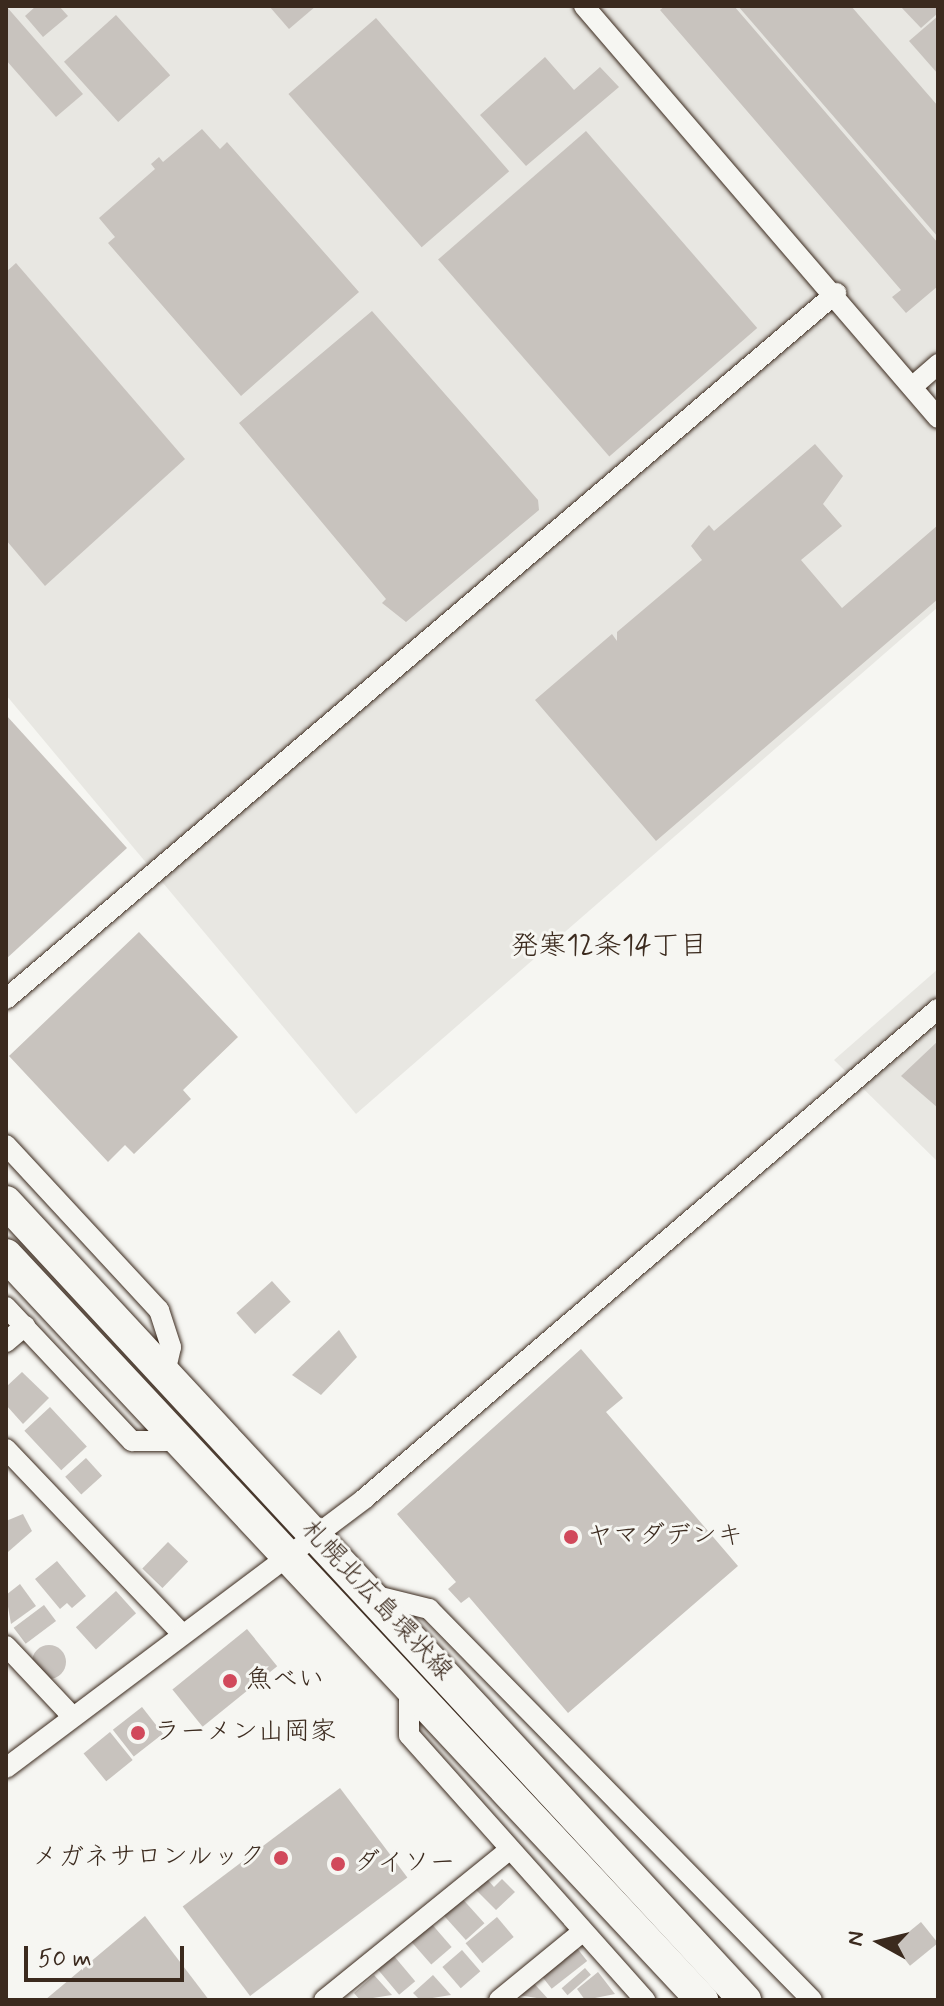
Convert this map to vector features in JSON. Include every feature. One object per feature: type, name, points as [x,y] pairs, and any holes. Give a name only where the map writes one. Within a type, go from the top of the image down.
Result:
[{"type":"main road","name":"札幌北広島環状線","points":[[6,1202],[745,2000]]},
{"type":"main road","name":"札幌北広島環状線","points":[[6,1255],[702,2000]]},
{"type":"street","points":[[586,7],[836,293],[938,418]]},
{"type":"street","points":[[6,999],[836,293]]},
{"type":"street","points":[[912,387],[938,364]]},
{"type":"street","points":[[6,1768],[71,1715],[288,1557],[938,1009]]},
{"type":"street","points":[[6,1145],[159,1310],[171,1347],[165,1373]]},
{"type":"street","points":[[6,1307],[132,1441],[180,1441]]},
{"type":"street","points":[[6,1342],[25,1326]]},
{"type":"street","points":[[6,1449],[181,1633]]},
{"type":"street","points":[[370,1594],[429,1609],[812,2000]]},
{"type":"street","points":[[6,1646],[71,1715]]},
{"type":"street","points":[[409,1686],[409,1735],[508,1851],[645,2000]]},
{"type":"street","points":[[324,2000],[508,1851]]},
{"type":"street","points":[[499,2000],[582,1932]]},
{"type":"shaded area","points":[[6,6],[938,6],[938,607],[356,1114],[6,695]]},
{"type":"shaded area","points":[[938,969],[938,1162],[834,1060]]},
{"type":"building","points":[[6,6],[83,94],[56,117],[6,60]]},
{"type":"building","points":[[36,6],[59,6],[68,16],[43,37],[25,16]]},
{"type":"building","points":[[269,6],[316,6],[289,29]]},
{"type":"building","points":[[665,6],[734,6],[938,243],[938,286],[906,313],[892,297],[901,290],[660,10]]},
{"type":"building","points":[[738,6],[851,6],[938,106],[938,237]]},
{"type":"building","points":[[900,6],[938,6],[938,13],[921,28]]},
{"type":"building","points":[[116,15],[170,75],[118,122],[64,62]]},
{"type":"building","points":[[938,16],[938,74],[909,41]]},
{"type":"building","points":[[376,18],[509,171],[422,247],[288,94]]},
{"type":"building","points":[[545,57],[574,90],[600,67],[619,87],[526,166],[480,115]]},
{"type":"building","points":[[202,129],[220,149],[227,142],[359,292],[241,396],[108,243],[115,237],[99,218],[155,169],[151,164],[159,157],[163,162]]},
{"type":"building","points":[[586,131],[757,328],[609,457],[438,260]]},
{"type":"building","points":[[16,263],[185,459],[45,586],[6,540],[6,272]]},
{"type":"building","points":[[372,311],[538,500],[539,510],[406,622],[382,603],[386,599],[239,423]]},
{"type":"building","points":[[815,444],[843,476],[823,504],[842,526],[801,560],[842,608],[938,525],[938,599],[656,841],[535,700],[612,634],[617,641],[617,632],[702,560],[691,546],[709,525],[714,531]]},
{"type":"building","points":[[6,715],[127,848],[6,959]]},
{"type":"building","points":[[139,932],[238,1037],[183,1090],[191,1099],[134,1154],[125,1145],[108,1162],[9,1056]]},
{"type":"building","points":[[938,1041],[938,1108],[901,1076]]},
{"type":"building","points":[[272,1281],[291,1302],[255,1334],[236,1313]]},
{"type":"building","points":[[339,1330],[357,1357],[321,1395],[292,1375]]},
{"type":"building","points":[[581,1349],[623,1398],[606,1412],[738,1566],[568,1713],[469,1597],[461,1603],[448,1589],[456,1582],[397,1514]]},
{"type":"building","points":[[22,1372],[49,1398],[23,1424],[6,1405],[6,1387]]},
{"type":"building","points":[[50,1407],[87,1446],[61,1470],[24,1431]]},
{"type":"building","points":[[86,1458],[102,1476],[81,1495],[65,1477]]},
{"type":"building","points":[[23,1514],[32,1531],[8,1552],[6,1521]]},
{"type":"building","points":[[168,1542],[188,1561],[162,1588],[142,1569]]},
{"type":"building","points":[[57,1561],[86,1596],[72,1608],[67,1603],[60,1609],[35,1579]]},
{"type":"building","points":[[20,1584],[36,1606],[11,1624],[6,1595]]},
{"type":"building","points":[[116,1591],[136,1613],[96,1649],[76,1627]]},
{"type":"building","points":[[44,1605],[56,1621],[26,1644],[14,1628]]},
{"type":"building","points":[[247,1629],[277,1666],[203,1727],[172,1689]]},
{"type":"building","points":[[49,1645],[61,1650],[66,1662],[61,1674],[49,1679],[37,1674],[32,1662],[37,1650]]},
{"type":"building","points":[[142,1707],[163,1734],[134,1757],[113,1730]]},
{"type":"building","points":[[110,1732],[133,1760],[106,1781],[84,1753]]},
{"type":"building","points":[[340,1788],[407,1877],[250,1996],[183,1907]]},
{"type":"building","points":[[487,1879],[494,1887],[502,1879],[515,1892],[496,1910],[476,1890]]},
{"type":"building","points":[[459,1895],[484,1923],[466,1940],[440,1912]]},
{"type":"building","points":[[145,1916],[209,2000],[45,2000]]},
{"type":"building","points":[[497,1917],[514,1937],[482,1963],[466,1943]]},
{"type":"building","points":[[430,1922],[452,1947],[431,1965],[410,1940]]},
{"type":"building","points":[[921,1922],[938,1943],[910,1966],[893,1945]]},
{"type":"building","points":[[573,1943],[587,1961],[552,1989],[538,1971]]},
{"type":"building","points":[[462,1950],[480,1971],[461,1988],[442,1967]]},
{"type":"building","points":[[394,1956],[415,1981],[399,1995],[378,1969]]},
{"type":"building","points":[[585,1968],[591,1975],[568,1995],[562,1988]]},
{"type":"building","points":[[598,1972],[615,1994],[585,2000],[577,1989]]},
{"type":"building","points":[[374,1975],[392,1995],[360,2000],[354,1993]]},
{"type":"building","points":[[433,1975],[451,1995],[420,2000],[413,1993]]},
{"type":"building","points":[[530,1979],[549,2000],[512,1994]]},
{"type":"place","name":"ヤマダデンキ","points":[[571,1537]]},
{"type":"place","name":"魚べい","points":[[230,1681]]},
{"type":"place","name":"ラーメン山岡家","points":[[138,1733]]},
{"type":"place","name":"メガネサロンルック","points":[[281,1858]]},
{"type":"place","name":"ダイソー","points":[[338,1864]]},
{"type":"district","name":"発寒12条14丁目","points":[[609,947]]}]
